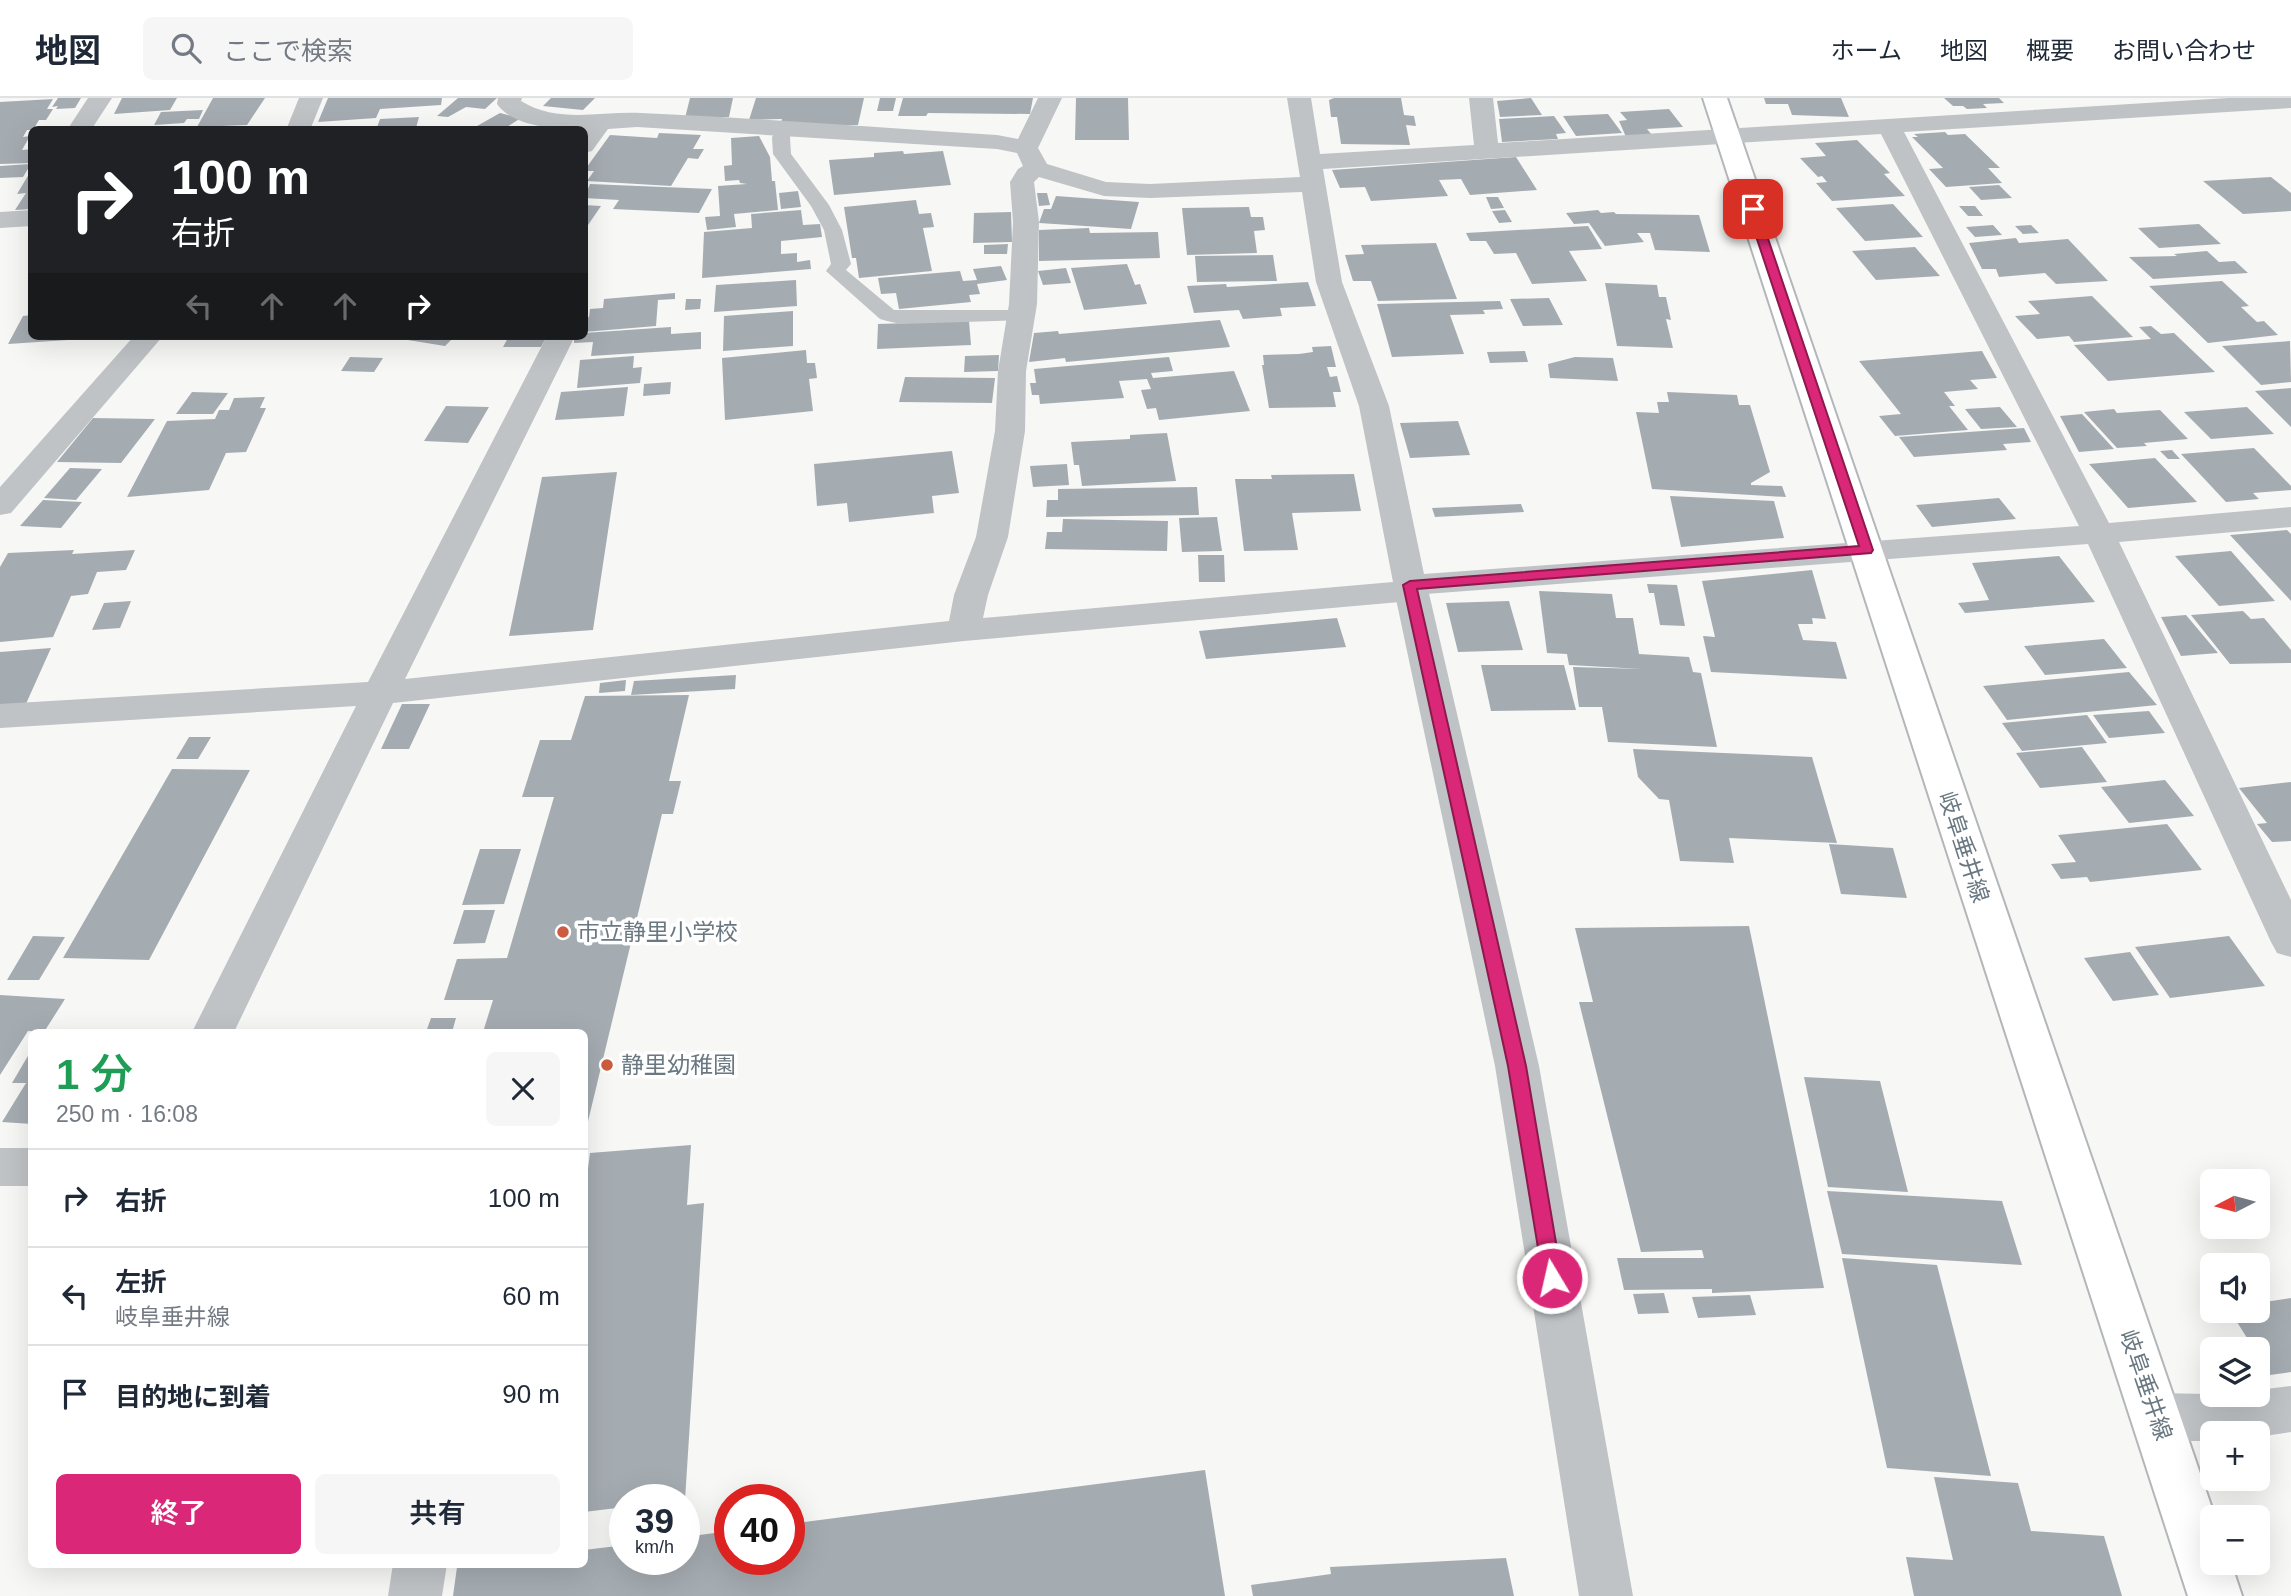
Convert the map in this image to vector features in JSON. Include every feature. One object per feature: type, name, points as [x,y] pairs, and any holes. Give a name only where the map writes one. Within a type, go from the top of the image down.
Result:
[{"type":"main road","name":"岐阜垂井線","points":[[1715,98],[2215,1596]]},
{"type":"street","points":[[82,126],[100,98]]},
{"type":"street","points":[[300,126],[311,98]]},
{"type":"street","points":[[510,98],[509,104],[522,113],[546,120],[637,120],[997,142],[1104,189],[1150,191],[1488,152],[1888,125],[2281,104]]},
{"type":"street","points":[[964,630],[971,595],[992,537],[1010,431],[1012,371],[1021,316],[1026,222],[1022,182],[1027,174],[1050,98]]},
{"type":"street","points":[[1299,98],[1329,282],[1374,406],[1410,588],[1517,1066],[1606,1596]]},
{"type":"street","points":[[1481,98],[1488,152]]},
{"type":"street","points":[[588,140],[601,122]]},
{"type":"street","points":[[1888,125],[2099,534],[2291,942]]},
{"type":"street","points":[[0,220],[28,218]]},
{"type":"street","points":[[0,506],[145,340]]},
{"type":"street","points":[[214,1029],[559,340]]},
{"type":"street","points":[[0,716],[380,694],[964,630],[1410,588],[2291,517]]},
{"type":"street","points":[[0,1167],[28,1167]]},
{"type":"street","points":[[2157,1417],[2235,1417],[2291,1409]]},
{"type":"street","points":[[415,1596],[419,1568]]},
{"type":"lane","points":[[785,131],[780,137],[782,154],[820,205],[833,230],[841,264],[836,271],[887,315],[901,318],[1021,316]]},
{"type":"building","points":[[58,98],[81,98],[75,108],[56,109],[58,106],[52,107]]},
{"type":"building","points":[[122,98],[177,98],[170,110],[114,114]]},
{"type":"building","points":[[213,98],[265,98],[247,125],[198,126]]},
{"type":"building","points":[[328,98],[442,98],[441,105],[380,109],[376,118],[318,122]]},
{"type":"building","points":[[458,98],[497,98],[485,109],[466,107],[448,117],[437,116]]},
{"type":"building","points":[[551,98],[595,98],[583,110],[543,106]]},
{"type":"building","points":[[690,98],[733,98],[729,117],[685,118]]},
{"type":"building","points":[[756,98],[864,98],[858,125],[780,126],[782,119],[749,120]]},
{"type":"building","points":[[880,98],[896,98],[893,111],[877,111]]},
{"type":"building","points":[[903,98],[1033,98],[1030,114],[928,113],[926,116],[898,116]]},
{"type":"building","points":[[1076,98],[1128,98],[1129,140],[1075,140]]},
{"type":"building","points":[[1401,98],[1404,115],[1414,116],[1416,126],[1406,125],[1410,145],[1341,144],[1337,117],[1331,117],[1329,100]]},
{"type":"building","points":[[1531,98],[1542,115],[1500,117],[1497,101]]},
{"type":"building","points":[[1764,98],[1841,98],[1849,117],[1792,115],[1788,104],[1766,104]]},
{"type":"building","points":[[1944,98],[1999,98],[2004,103],[1983,104],[1987,108],[1967,109],[1953,106]]},
{"type":"building","points":[[53,99],[47,109],[53,109],[46,120],[39,120],[35,126],[28,126],[23,137],[28,136],[22,150],[28,149],[28,163],[0,164],[0,102]]},
{"type":"building","points":[[1669,109],[1683,127],[1647,129],[1652,135],[1626,137],[1619,121],[1627,120],[1620,112]]},
{"type":"building","points":[[203,110],[199,119],[154,125],[161,112]]},
{"type":"building","points":[[500,113],[521,118],[508,126],[477,126]]},
{"type":"building","points":[[1608,114],[1622,133],[1576,136],[1563,116]]},
{"type":"building","points":[[1554,116],[1566,133],[1556,134],[1558,139],[1502,142],[1499,119]]},
{"type":"building","points":[[419,117],[417,126],[377,126],[380,119]]},
{"type":"building","points":[[1945,132],[1948,135],[1965,134],[2000,168],[1988,168],[2002,183],[1946,187],[1929,169],[1943,168],[1912,137],[1918,137],[1914,134]]},
{"type":"building","points":[[659,133],[701,135],[693,149],[704,149],[698,159],[688,158],[671,186],[588,181],[594,171],[588,171],[588,165],[610,135],[657,138]]},
{"type":"building","points":[[759,136],[770,157],[778,210],[734,214],[736,227],[707,230],[705,217],[720,216],[718,186],[747,184],[740,183],[739,180],[725,181],[724,166],[732,165],[731,138]]},
{"type":"building","points":[[1857,140],[1890,173],[1884,174],[1905,196],[1832,201],[1816,183],[1827,182],[1822,176],[1818,177],[1800,158],[1826,156],[1815,143]]},
{"type":"building","points":[[903,151],[904,154],[943,151],[951,185],[834,195],[829,160],[874,157],[874,153]]},
{"type":"building","points":[[1516,157],[1537,190],[1470,195],[1461,179],[1439,180],[1448,196],[1371,201],[1365,187],[1340,188],[1332,170]]},
{"type":"building","points":[[28,164],[28,169],[23,177],[0,178],[0,166]]},
{"type":"building","points":[[28,176],[28,209],[15,210],[26,193],[17,194]]},
{"type":"building","points":[[2271,177],[2291,193],[2291,211],[2243,214],[2203,181]]},
{"type":"building","points":[[590,184],[712,189],[699,213],[613,209],[619,200],[588,198]]},
{"type":"building","points":[[1999,185],[2012,198],[1981,200],[1969,187]]},
{"type":"building","points":[[798,191],[801,207],[781,209],[779,193]]},
{"type":"building","points":[[1037,193],[1047,193],[1050,205],[1039,206]]},
{"type":"building","points":[[1056,196],[1139,202],[1131,229],[1039,223],[1044,209],[1051,209]]},
{"type":"building","points":[[1486,197],[1498,197],[1504,208],[1491,209]]},
{"type":"building","points":[[916,200],[919,214],[931,213],[934,227],[923,228],[932,271],[859,278],[856,258],[852,258],[844,207]]},
{"type":"building","points":[[1893,204],[1923,237],[1865,241],[1836,208]]},
{"type":"building","points":[[588,205],[601,206],[588,225]]},
{"type":"building","points":[[1959,206],[1975,206],[1983,216],[1968,216]]},
{"type":"building","points":[[1249,207],[1251,217],[1263,217],[1265,230],[1254,231],[1257,253],[1187,255],[1182,208]]},
{"type":"building","points":[[801,210],[803,225],[820,224],[822,237],[781,241],[781,254],[797,253],[797,262],[810,260],[811,269],[702,278],[704,232],[752,228],[751,214]]},
{"type":"building","points":[[1505,210],[1512,222],[1499,223],[1492,211]]},
{"type":"building","points":[[1598,210],[1601,213],[1616,214],[1699,215],[1710,252],[1655,250],[1650,233],[1637,233],[1644,242],[1605,246],[1589,223],[1574,224],[1566,213]]},
{"type":"building","points":[[1011,212],[1012,242],[973,243],[974,213]]},
{"type":"building","points":[[2199,224],[2221,244],[2159,248],[2138,228]]},
{"type":"building","points":[[1993,225],[2002,235],[1975,237],[1966,227]]},
{"type":"building","points":[[2031,225],[2039,233],[2023,234],[2015,226]]},
{"type":"building","points":[[1588,226],[1602,249],[1569,251],[1587,281],[1532,284],[1516,253],[1494,254],[1486,241],[1470,241],[1466,233]]},
{"type":"building","points":[[1089,228],[1090,233],[1158,232],[1160,258],[1039,261],[1039,230]]},
{"type":"building","points":[[2016,238],[2019,243],[2068,239],[2108,281],[2056,284],[2045,273],[1999,277],[1996,269],[1982,269],[1969,243]]},
{"type":"building","points":[[1436,243],[1457,299],[1378,301],[1371,281],[1353,281],[1345,255],[1364,254],[1361,245]]},
{"type":"building","points":[[1008,244],[1007,254],[984,254],[984,245]]},
{"type":"building","points":[[1915,247],[1940,276],[1876,280],[1852,251]]},
{"type":"building","points":[[2207,251],[2219,262],[2235,261],[2248,273],[2153,279],[2129,257],[2177,256],[2174,254]]},
{"type":"building","points":[[1273,255],[1277,281],[1197,282],[1195,256]]},
{"type":"building","points":[[1127,264],[1135,285],[1140,284],[1147,304],[1084,310],[1071,268]]},
{"type":"building","points":[[1001,266],[1007,280],[977,284],[980,294],[969,295],[971,302],[899,309],[896,293],[881,294],[878,278],[960,271],[963,281],[977,280],[973,269]]},
{"type":"building","points":[[1066,268],[1071,283],[1043,285],[1038,271]]},
{"type":"building","points":[[796,280],[797,306],[714,312],[716,285]]},
{"type":"building","points":[[2222,281],[2249,306],[2241,307],[2257,322],[2264,321],[2278,335],[2208,343],[2149,286]]},
{"type":"building","points":[[1308,282],[1316,306],[1280,308],[1282,316],[1243,319],[1239,310],[1194,313],[1187,286],[1226,284],[1227,287]]},
{"type":"building","points":[[1605,283],[1657,285],[1659,297],[1666,297],[1671,320],[1666,319],[1673,348],[1617,346]]},
{"type":"building","points":[[675,293],[675,299],[658,300],[656,326],[588,332],[590,309],[603,308],[604,299]]},
{"type":"building","points":[[2092,296],[2133,337],[2074,342],[2069,336],[2037,339],[2015,316],[2040,314],[2028,301]]},
{"type":"building","points":[[1549,298],[1563,325],[1523,326],[1510,299]]},
{"type":"building","points":[[686,299],[701,299],[700,309],[685,310]]},
{"type":"building","points":[[1500,301],[1503,309],[1483,310],[1485,314],[1450,315],[1464,354],[1392,357],[1377,304]]},
{"type":"building","points":[[793,311],[793,346],[723,351],[724,316]]},
{"type":"building","points":[[28,315],[28,340],[68,340],[8,344],[23,316]]},
{"type":"building","points":[[1220,320],[1230,347],[1066,362],[1065,358],[1029,362],[1034,333],[1058,331],[1059,334]]},
{"type":"building","points":[[969,321],[971,345],[877,349],[878,324]]},
{"type":"building","points":[[2151,326],[2161,334],[2174,333],[2215,372],[2108,381],[2074,345],[2151,339],[2139,327]]},
{"type":"building","points":[[671,327],[671,334],[701,332],[701,349],[591,356],[593,342],[574,343],[574,340],[588,340],[588,333]]},
{"type":"building","points":[[408,340],[451,340],[445,346]]},
{"type":"building","points":[[507,340],[545,340],[541,347],[503,347]]},
{"type":"building","points":[[2290,341],[2291,382],[2261,385],[2222,346]]},
{"type":"building","points":[[1331,346],[1336,367],[1327,367],[1330,377],[1337,376],[1341,392],[1333,392],[1336,407],[1269,408],[1262,365],[1263,355],[1299,354],[1313,352],[1312,347]]},
{"type":"building","points":[[806,350],[807,363],[815,363],[817,378],[809,379],[813,411],[725,420],[722,358]]},
{"type":"building","points":[[1525,351],[1528,362],[1490,363],[1487,352]]},
{"type":"building","points":[[1982,351],[1997,378],[1970,380],[1978,389],[1944,392],[1955,406],[1949,406],[1968,430],[1895,436],[1879,416],[1901,414],[1859,361]]},
{"type":"building","points":[[999,355],[998,371],[964,372],[965,356]]},
{"type":"building","points":[[634,356],[633,368],[642,367],[640,383],[577,388],[580,360]]},
{"type":"building","points":[[350,357],[383,358],[374,372],[341,371]]},
{"type":"building","points":[[1169,357],[1173,371],[1151,373],[1153,378],[1234,371],[1250,411],[1159,420],[1156,408],[1147,409],[1141,390],[1151,389],[1147,379],[1119,381],[1124,398],[1040,404],[1039,395],[1032,395],[1030,383],[1036,383],[1034,369]]},
{"type":"building","points":[[1575,357],[1613,358],[1618,381],[1550,378],[1548,364]]},
{"type":"building","points":[[905,377],[995,378],[992,403],[899,402]]},
{"type":"building","points":[[671,382],[670,394],[643,396],[644,384]]},
{"type":"building","points":[[628,387],[624,416],[555,420],[561,392]]},
{"type":"building","points":[[2291,388],[2291,427],[2255,391]]},
{"type":"building","points":[[192,392],[228,393],[213,414],[176,414]]},
{"type":"building","points":[[1667,392],[1737,395],[1739,405],[1750,405],[1770,472],[1751,485],[1782,486],[1786,497],[1652,489],[1636,412],[1659,413],[1657,402],[1669,402]]},
{"type":"building","points":[[265,397],[260,408],[266,408],[246,452],[226,453],[209,490],[127,497],[167,421],[215,419],[219,410],[229,410],[234,398]]},
{"type":"building","points":[[446,406],[489,407],[468,443],[424,441]]},
{"type":"building","points":[[2000,407],[2017,427],[1981,429],[1965,409]]},
{"type":"building","points":[[2247,407],[2274,434],[2211,439],[2184,412]]},
{"type":"building","points":[[2114,409],[2117,413],[2160,410],[2188,439],[2117,448],[2084,412]]},
{"type":"building","points":[[2082,414],[2114,449],[2079,452],[2060,416]]},
{"type":"building","points":[[93,418],[155,419],[121,463],[57,462]]},
{"type":"building","points":[[1458,421],[1470,455],[1410,458],[1400,423]]},
{"type":"building","points":[[2024,428],[2031,442],[2003,444],[2007,450],[1914,457],[1899,437]]},
{"type":"building","points":[[1167,433],[1176,481],[1082,486],[1079,465],[1074,465],[1071,442],[1130,439],[1130,435]]},
{"type":"building","points":[[2254,448],[2291,486],[2291,490],[2253,493],[2259,499],[2226,502],[2181,454]]},
{"type":"building","points":[[2172,450],[2180,459],[2168,459],[2160,451]]},
{"type":"building","points":[[952,451],[959,493],[932,496],[934,513],[849,522],[847,503],[817,506],[814,464]]},
{"type":"building","points":[[2155,458],[2197,502],[2128,508],[2089,464]]},
{"type":"building","points":[[1067,464],[1069,485],[1033,487],[1030,466]]},
{"type":"building","points":[[70,468],[102,469],[76,500],[44,498]]},
{"type":"building","points":[[617,472],[593,630],[509,636],[542,477]]},
{"type":"building","points":[[1354,474],[1361,511],[1292,513],[1298,550],[1244,551],[1235,479],[1272,479],[1271,475]]},
{"type":"building","points":[[1197,487],[1199,515],[1046,517],[1047,500],[1058,500],[1058,489]]},
{"type":"building","points":[[1670,496],[1774,501],[1784,538],[1681,547]]},
{"type":"building","points":[[1999,498],[2016,519],[1932,527],[1916,505]]},
{"type":"building","points":[[43,500],[82,502],[61,528],[20,526]]},
{"type":"building","points":[[1521,504],[1524,512],[1435,517],[1432,508]]},
{"type":"building","points":[[1217,517],[1222,551],[1182,552],[1179,518]]},
{"type":"building","points":[[1063,519],[1168,521],[1167,551],[1045,549],[1047,532],[1062,532]]},
{"type":"building","points":[[2287,530],[2291,534],[2291,601],[2230,535]]},
{"type":"building","points":[[74,550],[72,554],[135,550],[126,570],[97,572],[88,594],[71,596],[53,637],[0,642],[0,567],[8,553]]},
{"type":"building","points":[[2231,551],[2275,601],[2219,606],[2175,556]]},
{"type":"building","points":[[1198,555],[1224,555],[1225,582],[1199,582]]},
{"type":"building","points":[[2059,556],[2095,602],[1965,613],[1958,603],[1989,600],[1972,563]]},
{"type":"building","points":[[1812,570],[1826,619],[1812,618],[1813,624],[1798,624],[1803,640],[1836,642],[1847,679],[1711,672],[1703,636],[1715,637],[1702,581]]},
{"type":"building","points":[[1647,584],[1677,585],[1685,626],[1660,625],[1654,593],[1649,593]]},
{"type":"building","points":[[1539,591],[1612,594],[1616,618],[1633,618],[1639,654],[1689,657],[1693,672],[1701,673],[1717,747],[1608,742],[1602,707],[1579,707],[1573,667],[1642,669],[1569,665],[1567,654],[1547,653]]},
{"type":"building","points":[[131,601],[120,628],[92,630],[104,603]]},
{"type":"building","points":[[1509,601],[1523,650],[1458,652],[1446,603]]},
{"type":"building","points":[[2243,611],[2251,619],[2264,618],[2291,650],[2291,663],[2230,664],[2191,615]]},
{"type":"building","points":[[2186,615],[2218,653],[2181,656],[2161,617]]},
{"type":"building","points":[[1337,618],[1346,647],[1206,659],[1199,631]]},
{"type":"building","points":[[2104,639],[2127,668],[2045,675],[2024,646]]},
{"type":"building","points":[[51,648],[25,706],[0,708],[0,652]]},
{"type":"building","points":[[1481,665],[1564,665],[1576,710],[1491,711]]},
{"type":"building","points":[[2129,672],[2157,705],[2007,720],[1983,686]]},
{"type":"building","points":[[736,675],[735,689],[631,695],[634,681]]},
{"type":"building","points":[[626,680],[625,691],[599,693],[600,683]]},
{"type":"building","points":[[689,695],[669,781],[681,781],[673,814],[662,814],[588,1121],[588,1029],[484,1029],[493,1000],[444,1000],[457,959],[507,958],[554,797],[522,797],[540,740],[571,740],[585,696]]},
{"type":"building","points":[[402,704],[430,704],[409,749],[381,749]]},
{"type":"building","points":[[2149,711],[2165,733],[2109,738],[2093,715]]},
{"type":"building","points":[[2087,715],[2107,743],[2022,751],[2002,723]]},
{"type":"building","points":[[189,737],[211,737],[198,759],[176,759]]},
{"type":"building","points":[[2082,747],[2107,782],[2040,788],[2016,753]]},
{"type":"building","points":[[1633,749],[1812,757],[1837,843],[1729,838],[1734,863],[1680,861],[1669,800],[1659,799],[1638,777]]},
{"type":"building","points":[[172,769],[250,770],[149,960],[63,958]]},
{"type":"building","points":[[2165,780],[2194,816],[2129,823],[2101,787]]},
{"type":"building","points":[[2291,782],[2291,841],[2272,842],[2257,824],[2267,823],[2239,788]]},
{"type":"building","points":[[2167,824],[2202,870],[2090,882],[2087,877],[2061,879],[2051,864],[2076,862],[2058,835]]},
{"type":"building","points":[[1829,844],[1893,848],[1907,898],[1841,894]]},
{"type":"building","points":[[480,849],[521,849],[504,904],[462,905]]},
{"type":"building","points":[[464,910],[495,910],[485,943],[453,944]]},
{"type":"building","points":[[1749,926],[1824,1288],[1712,1293],[1712,1289],[1624,1290],[1617,1258],[1704,1258],[1702,1250],[1641,1252],[1579,1002],[1593,1002],[1575,928]]},
{"type":"building","points":[[33,936],[65,937],[39,980],[7,980]]},
{"type":"building","points":[[2229,936],[2265,986],[2170,998],[2135,947]]},
{"type":"building","points":[[2130,952],[2159,995],[2113,1001],[2084,958]]},
{"type":"building","points":[[0,995],[65,999],[46,1029],[28,1029],[0,1075]]},
{"type":"building","points":[[431,1018],[456,1018],[453,1029],[427,1029]]},
{"type":"building","points":[[28,1056],[28,1124],[2,1122],[26,1083],[12,1083]]},
{"type":"building","points":[[1804,1077],[1880,1081],[1908,1192],[1828,1187]]},
{"type":"building","points":[[691,1145],[687,1205],[704,1203],[686,1484],[609,1484],[609,1509],[588,1512],[590,1153]]},
{"type":"building","points":[[1827,1191],[2002,1201],[2022,1265],[1842,1254]]},
{"type":"building","points":[[1842,1258],[1937,1265],[1991,1476],[1887,1468]]},
{"type":"building","points":[[1664,1293],[1669,1313],[1638,1314],[1633,1294]]},
{"type":"building","points":[[1750,1295],[1756,1315],[1698,1318],[1692,1297]]},
{"type":"building","points":[[2291,1298],[2291,1372],[2270,1375],[2270,1337],[2246,1337],[2238,1323],[2270,1323],[2270,1301]]},
{"type":"building","points":[[1205,1470],[1225,1596],[453,1596],[457,1568],[588,1568],[588,1550],[609,1547],[609,1575],[700,1575],[700,1535],[714,1533],[714,1575],[805,1575],[805,1522]]},
{"type":"building","points":[[1934,1477],[2018,1483],[2031,1531],[2104,1536],[2122,1596],[1914,1596],[1906,1557],[1953,1560]]},
{"type":"building","points":[[1506,1558],[1514,1596],[1253,1596],[1251,1585],[1331,1574],[1330,1567]]},
{"type":"place","name":"市立静里小学校","points":[[563,932]]},
{"type":"place","name":"静里幼稚園","points":[[607,1065]]},
{"type":"route","points":[[1552,1278],[1517,1066],[1410,585],[1866,550],[1753,209]]}]
